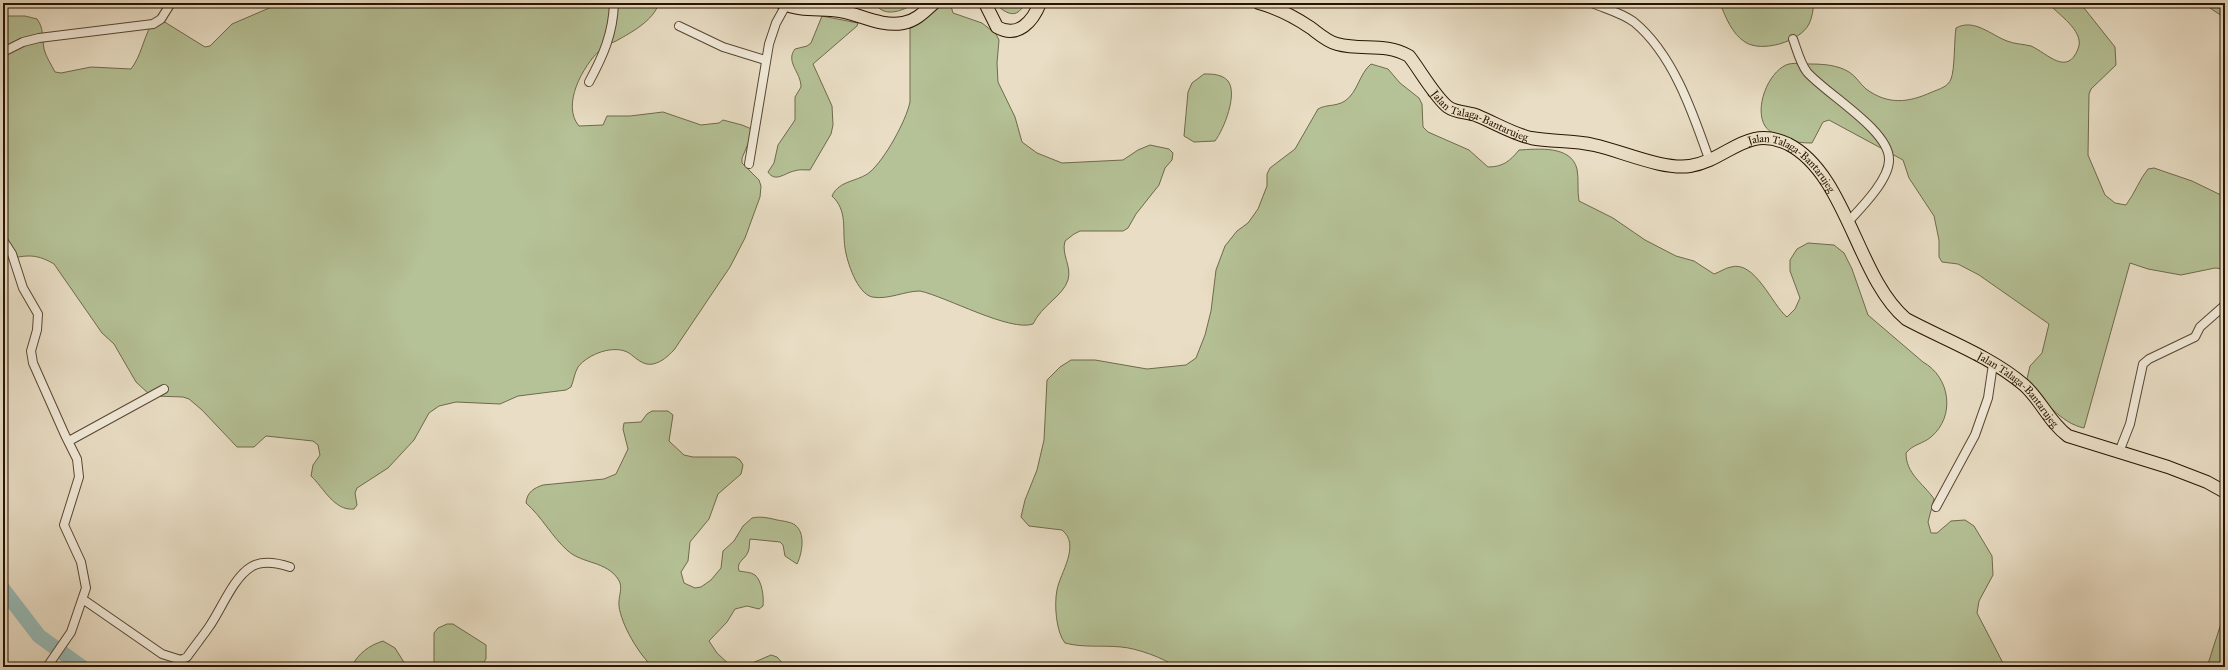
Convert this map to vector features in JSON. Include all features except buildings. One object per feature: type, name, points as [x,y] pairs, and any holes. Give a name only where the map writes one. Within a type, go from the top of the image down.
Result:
[{"type":"main road","points":[[784,4],[799,8],[841,12],[892,24],[912,20],[934,3]]},
{"type":"main road","points":[[985,3],[997,27],[1010,31],[1018,30],[1029,23],[1040,3]]},
{"type":"main road","name":"Jalan Talaga-Bantarujeg","points":[[1259,3],[1277,9],[1335,44],[1349,47],[1390,48],[1401,52],[1409,56],[1449,107],[1477,116],[1530,138],[1580,142],[1632,157],[1678,166],[1690,166],[1709,159],[1734,145],[1754,138],[1768,137],[1788,144],[1812,164],[1826,180],[1881,289],[1898,312],[1926,329],[2005,371],[2030,391],[2058,428],[2068,436],[2174,469],[2225,492]]},
{"type":"street","points":[[3,52],[23,42],[39,38],[153,24],[161,19],[172,3]]},
{"type":"street","points":[[589,82],[605,52],[610,36],[614,3]]},
{"type":"street","points":[[1592,3],[1632,21],[1646,33],[1658,50],[1692,108],[1709,159]]},
{"type":"street","points":[[749,164],[758,116],[765,60],[776,22],[784,4]]},
{"type":"street","points":[[679,26],[723,47],[765,60]]},
{"type":"street","points":[[1793,39],[1806,71],[1877,134],[1888,152],[1890,160],[1876,189],[1848,222]]},
{"type":"street","points":[[3,240],[12,254],[23,288],[38,314],[37,330],[31,351],[33,363],[78,458],[79,471],[64,525],[84,574],[86,588],[84,600],[71,632],[46,667]]},
{"type":"street","points":[[2119,452],[2130,424],[2143,364],[2148,359],[2195,337],[2200,327],[2225,305]]},
{"type":"street","points":[[1936,508],[1975,435],[1988,398],[1993,364]]},
{"type":"street","points":[[69,441],[164,389]]},
{"type":"street","points":[[84,600],[162,654],[181,660],[187,657],[236,584],[250,568],[269,563],[278,563],[290,566]]},
{"type":"green space","points":[[281,3],[659,3],[647,21],[629,34],[602,49],[593,57],[587,66],[576,86],[573,97],[572,108],[574,117],[579,126],[603,125],[607,116],[630,116],[663,112],[701,125],[719,123],[723,120],[742,125],[754,130],[742,158],[742,163],[759,180],[761,186],[760,197],[745,238],[730,267],[674,350],[667,357],[656,363],[646,364],[623,350],[609,350],[595,354],[582,362],[578,367],[571,387],[566,390],[518,396],[500,404],[456,402],[439,406],[429,413],[414,440],[388,468],[357,488],[355,493],[357,505],[354,509],[347,509],[335,503],[311,476],[313,465],[320,455],[318,445],[313,441],[266,436],[254,447],[237,447],[202,410],[189,399],[183,397],[155,396],[149,394],[136,382],[114,344],[102,333],[54,264],[35,256],[23,256],[3,260],[3,16],[25,16],[37,19],[42,30],[46,55],[55,72],[61,73],[91,67],[131,69],[137,59],[151,25],[163,21],[205,47],[210,46],[232,24]]},
{"type":"green space","points":[[879,3],[915,3],[902,10],[888,12],[879,8]]},
{"type":"green space","points":[[940,3],[950,3],[953,13],[982,23],[996,34],[999,40],[997,63],[998,82],[1015,117],[1022,142],[1037,153],[1062,163],[1123,160],[1138,150],[1150,145],[1169,149],[1173,153],[1172,160],[1165,168],[1159,185],[1136,214],[1128,228],[1123,231],[1080,231],[1065,241],[1064,251],[1069,270],[1068,280],[1062,291],[1042,311],[1033,324],[1023,325],[994,319],[932,294],[920,291],[878,298],[872,297],[862,290],[857,283],[848,261],[844,241],[842,214],[837,202],[832,196],[839,187],[870,172],[882,158],[894,139],[908,110],[910,102],[910,25]]},
{"type":"green space","points":[[1000,3],[1025,3],[1020,11],[1014,14],[999,7]]},
{"type":"green space","points":[[1720,3],[1814,3],[1809,24],[1797,36],[1780,44],[1760,46],[1752,45],[1740,39],[1730,24]]},
{"type":"green space","points":[[2052,3],[2080,3],[2115,47],[2116,65],[2091,89],[2089,94],[2088,155],[2105,195],[2115,203],[2126,205],[2148,169],[2154,168],[2192,181],[2225,197],[2225,269],[2215,268],[2181,275],[2148,269],[2130,263],[2084,428],[2067,421],[2060,416],[2026,383],[2030,366],[2042,353],[2049,324],[1979,275],[1958,264],[1942,262],[1939,257],[1939,240],[1934,216],[1909,178],[1903,160],[1829,120],[1823,122],[1812,143],[1780,138],[1769,131],[1765,126],[1762,119],[1761,110],[1765,92],[1774,75],[1779,69],[1786,65],[1798,63],[1835,66],[1845,70],[1856,78],[1866,89],[1882,98],[1890,100],[1906,100],[1923,96],[1940,89],[1950,82],[1953,69],[1956,28],[1963,25],[1976,26],[2010,42],[2031,46],[2056,61],[2068,61],[2073,57],[2078,49],[2078,37],[2066,20],[2052,7]]},
{"type":"green space","points":[[2207,3],[2225,3],[2225,18],[2210,8]]},
{"type":"green space","points":[[822,16],[858,23],[857,26],[813,64],[832,106],[833,125],[831,134],[810,170],[798,170],[774,177],[768,172],[774,163],[778,145],[795,120],[795,97],[801,87],[799,77],[793,63],[792,54],[795,49],[807,46],[811,43]]},
{"type":"green space","points":[[1371,64],[1388,69],[1400,83],[1419,98],[1422,104],[1423,127],[1428,132],[1469,150],[1488,167],[1506,163],[1519,150],[1544,149],[1561,152],[1574,161],[1577,169],[1579,201],[1613,218],[1645,240],[1676,256],[1694,261],[1714,274],[1731,267],[1740,267],[1748,270],[1787,317],[1795,309],[1800,298],[1790,271],[1790,260],[1797,249],[1808,243],[1834,245],[1844,253],[1852,269],[1868,315],[1932,369],[1939,377],[1944,387],[1947,408],[1944,419],[1939,428],[1931,437],[1906,453],[1907,460],[1912,473],[1934,499],[1928,522],[1931,533],[1937,533],[1951,521],[1965,520],[1974,526],[1992,556],[1993,575],[1979,601],[1977,613],[2005,667],[1176,667],[1157,657],[1134,649],[1114,646],[1065,643],[1056,618],[1056,603],[1057,590],[1068,559],[1070,543],[1062,530],[1029,526],[1021,517],[1025,500],[1037,470],[1044,440],[1047,380],[1060,367],[1071,360],[1095,360],[1147,369],[1186,365],[1196,358],[1205,335],[1211,311],[1216,270],[1225,246],[1237,231],[1248,223],[1258,209],[1267,186],[1267,174],[1270,168],[1295,149],[1318,109],[1341,103],[1353,93],[1367,68]]},
{"type":"green space","points":[[1204,74],[1214,74],[1228,81],[1231,87],[1231,103],[1226,120],[1219,136],[1215,141],[1194,142],[1184,136],[1188,92],[1192,83]]},
{"type":"green space","points":[[652,411],[668,411],[673,415],[669,441],[684,455],[693,457],[735,457],[740,460],[743,465],[741,474],[718,494],[709,519],[690,542],[688,561],[681,572],[684,583],[695,588],[701,587],[711,580],[721,568],[723,551],[734,541],[743,526],[752,518],[759,517],[789,522],[795,525],[801,533],[802,544],[797,564],[785,556],[783,545],[780,542],[750,539],[747,555],[740,563],[738,568],[739,571],[752,573],[759,581],[762,589],[763,606],[759,609],[747,606],[735,609],[727,622],[709,641],[717,653],[732,667],[653,667],[642,655],[623,621],[619,606],[621,585],[618,579],[607,569],[580,558],[568,551],[526,503],[529,493],[543,485],[604,479],[616,474],[628,449],[623,429],[624,423],[641,422],[647,414]]},
{"type":"green space","points":[[2225,611],[2225,667],[2207,667]]},
{"type":"green space","points":[[447,624],[453,624],[486,645],[486,659],[480,667],[434,667],[434,633],[438,628]]},
{"type":"green space","points":[[383,641],[395,648],[407,667],[351,667],[364,651]]},
{"type":"green space","points":[[771,655],[777,657],[786,667],[743,667]]},
{"type":"waterway","points":[[3,589],[39,636],[82,667]]}]
